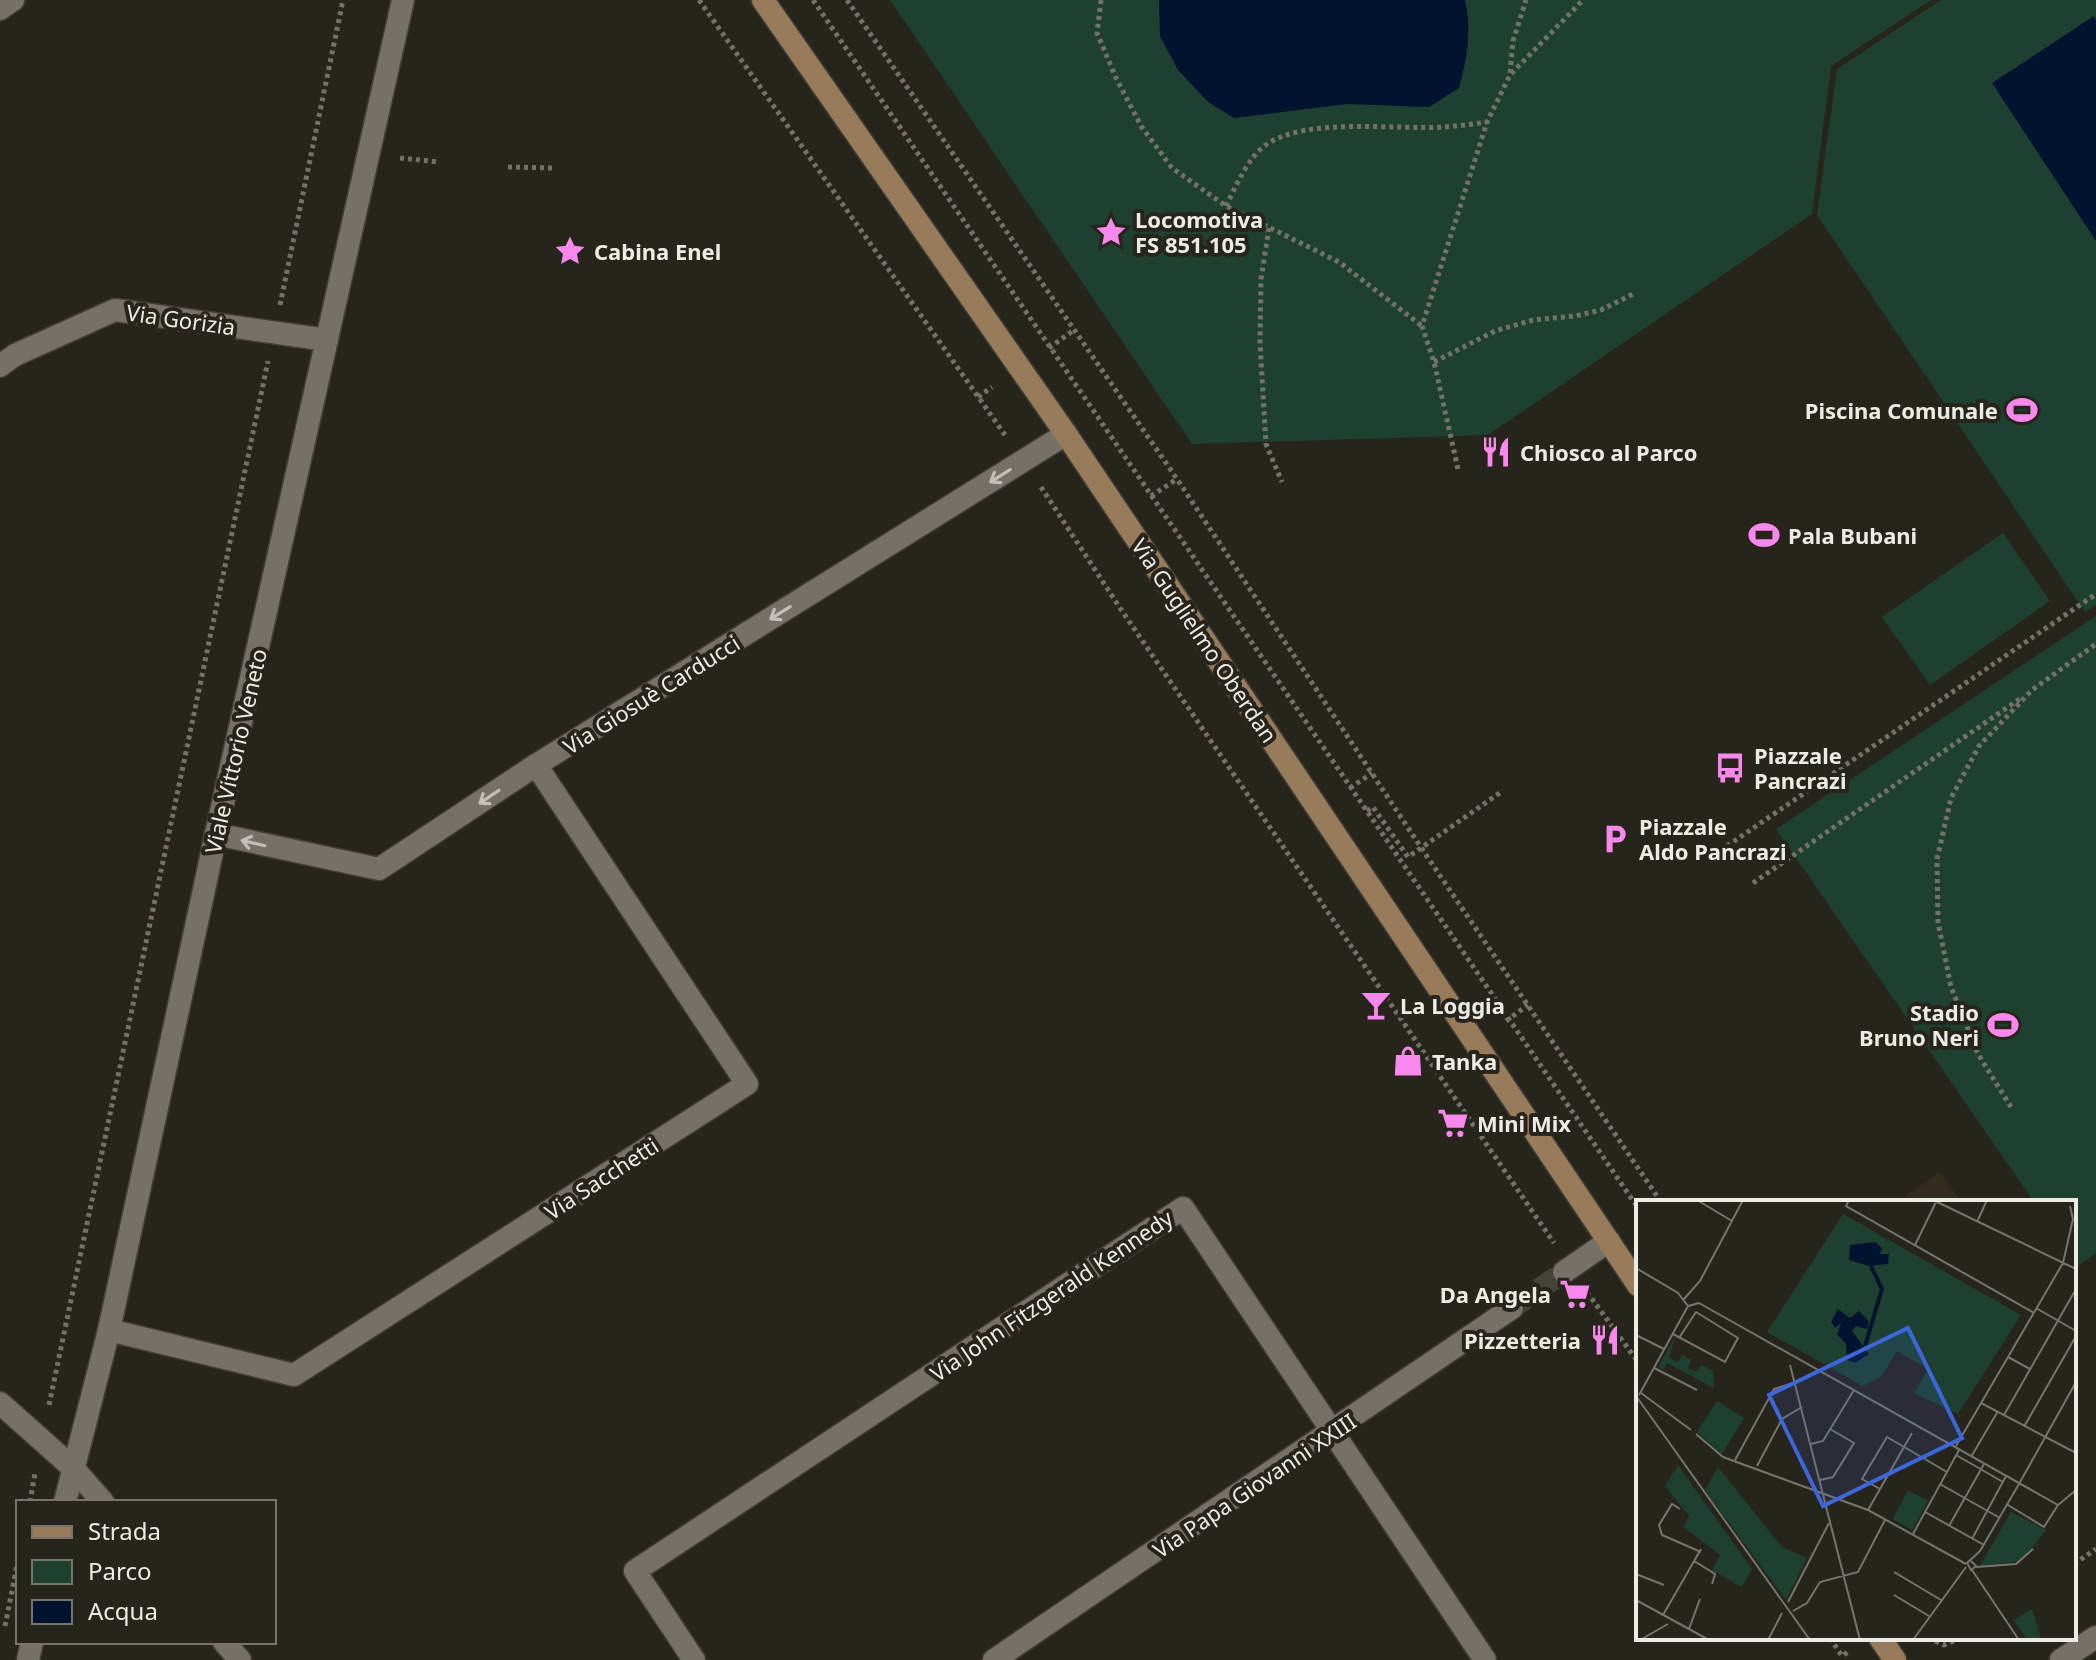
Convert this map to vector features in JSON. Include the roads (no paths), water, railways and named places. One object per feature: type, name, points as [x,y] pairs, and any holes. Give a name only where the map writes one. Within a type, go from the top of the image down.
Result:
[{"type":"main road","name":"Via Guglielmo Oberdan","points":[[763,0],[1066,434],[1636,1282]]},
{"type":"main road","points":[[1881,1640],[1895,1660]]},
{"type":"street","points":[[0,9],[13,0]]},
{"type":"street","name":"Viale Vittorio Veneto","points":[[65,1500],[109,1330],[216,834],[403,0]]},
{"type":"street","name":"Via Gorizia","points":[[0,366],[15,355],[115,310],[327,340]]},
{"type":"street","name":"Via Giosuè Carducci","points":[[216,834],[379,869],[536,765],[1066,434]]},
{"type":"street","name":"Via Sacchetti","points":[[109,1330],[294,1375],[747,1084],[536,765]]},
{"type":"street","name":"Via John Fitzgerald Kennedy","points":[[694,1660],[635,1571],[1183,1208],[1485,1660]]},
{"type":"street","points":[[1564,1272],[1609,1241]]},
{"type":"street","name":"Via Papa Giovanni XXIII","points":[[994,1660],[1512,1308]]},
{"type":"street","points":[[0,1403],[73,1468],[101,1500]]},
{"type":"street","points":[[2061,1660],[2096,1637]]},
{"type":"street","points":[[226,1644],[240,1660]]},
{"type":"water","points":[[1159,0],[1465,0],[1468,44],[1459,88],[1429,107],[1346,104],[1234,118],[1208,102],[1178,70],[1160,36]]},
{"type":"water","points":[[2094,16],[2096,20],[2096,241],[1992,83]]},
{"type":"tunnel","points":[[1512,1308],[1564,1272]]},
{"type":"place","name":"Locomotiva FS 851.105","points":[[1111,232]]},
{"type":"place","name":"Cabina Enel","points":[[570,251]]},
{"type":"place","name":"Piscina Comunale","points":[[2022,410]]},
{"type":"place","name":"Chiosco al Parco","points":[[1496,452]]},
{"type":"place","name":"Pala Bubani","points":[[1764,535]]},
{"type":"place","name":"Piazzale Pancrazi","points":[[1730,768]]},
{"type":"place","name":"Piazzale Aldo Pancrazi","points":[[1615,839]]},
{"type":"place","name":"La Loggia","points":[[1376,1005]]},
{"type":"place","name":"Stadio Bruno Neri","points":[[2003,1025]]},
{"type":"place","name":"Tanka","points":[[1408,1061]]},
{"type":"place","name":"Mini Mix","points":[[1453,1123]]},
{"type":"place","name":"Da Angela","points":[[1575,1294]]},
{"type":"place","name":"Pizzetteria","points":[[1605,1340]]}]
